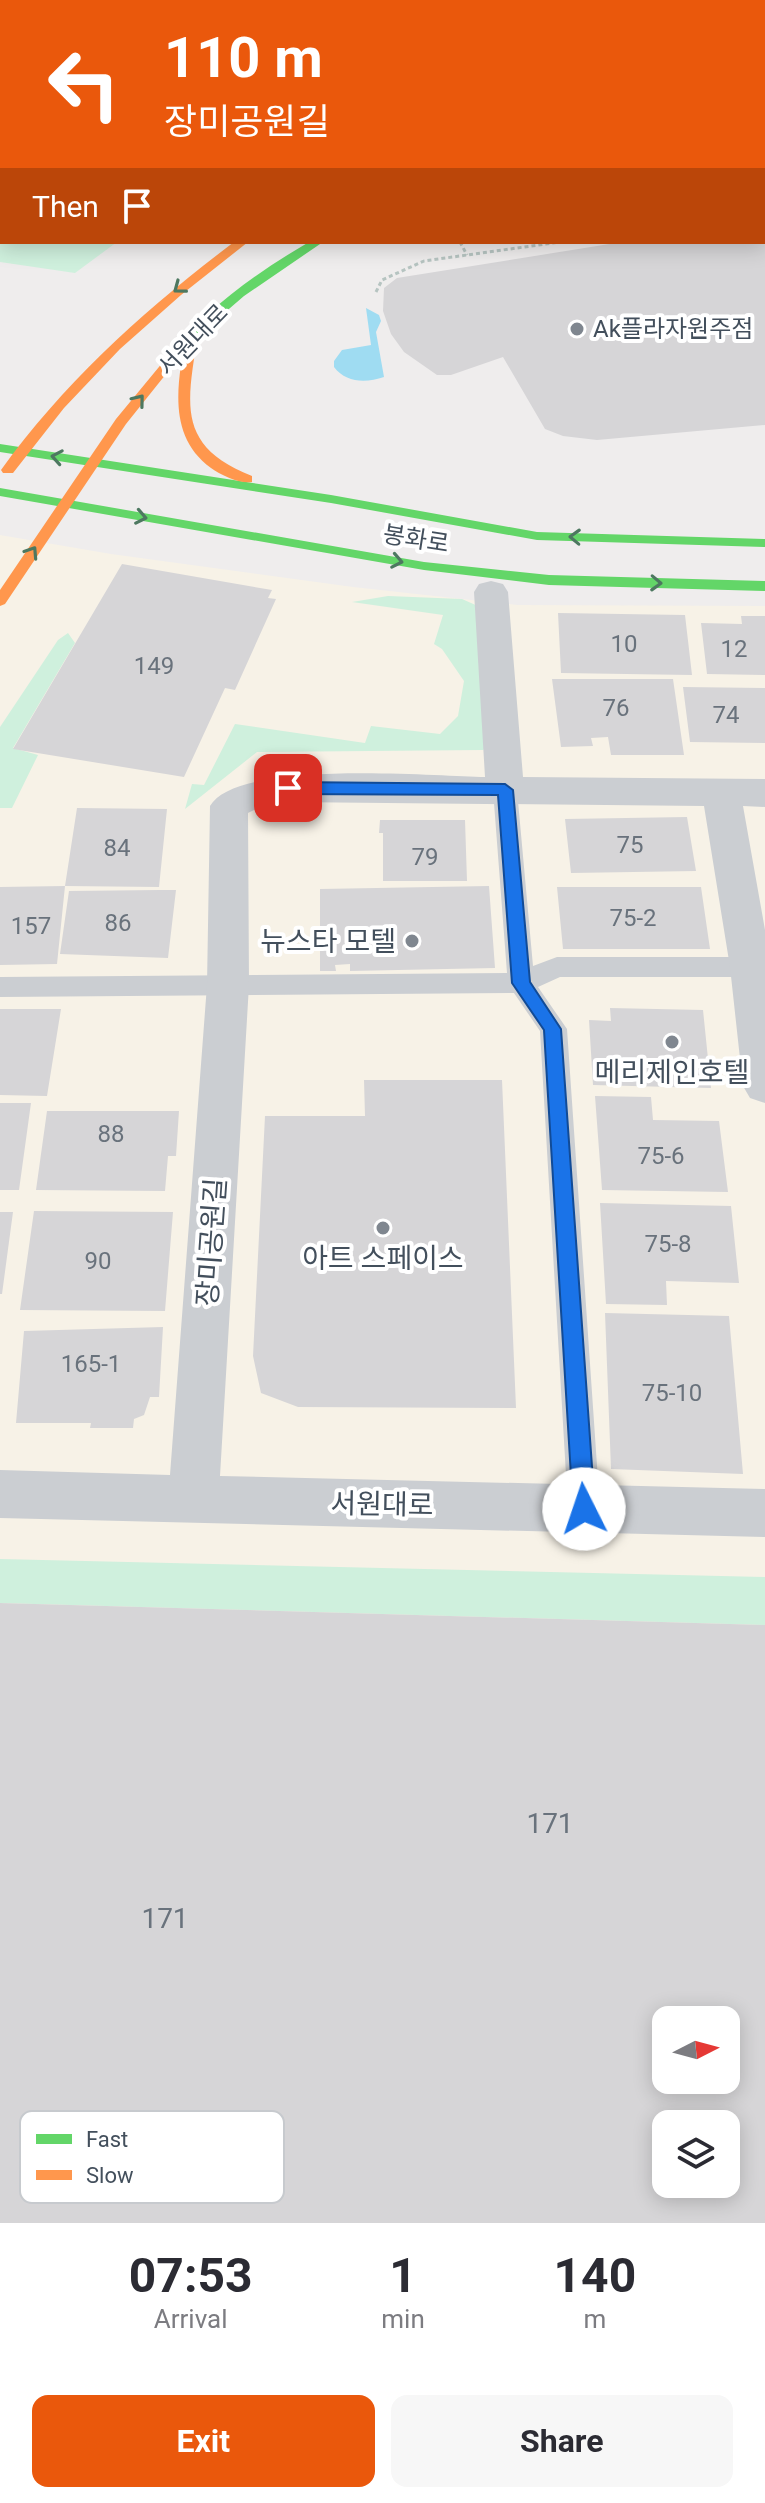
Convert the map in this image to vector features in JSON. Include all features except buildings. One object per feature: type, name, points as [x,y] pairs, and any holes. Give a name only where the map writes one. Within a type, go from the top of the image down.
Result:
[{"type":"street","name":"서원대로","points":[[0,482],[21,451],[88,372],[159,304],[239,244]]},
{"type":"street","name":"서원대로","points":[[64,502],[121,422],[193,333],[267,271],[314,244]]},
{"type":"street","points":[[193,333],[181,413],[204,459],[233,476],[331,499]]},
{"type":"street","name":"봉화로","points":[[0,448],[331,499],[537,536],[765,543]]},
{"type":"street","name":"봉화로","points":[[0,492],[424,566],[549,580],[765,586]]},
{"type":"street","points":[[0,601],[64,502]]},
{"type":"street","points":[[491,592],[505,790]]},
{"type":"street","name":"장미공원길","points":[[193,1499],[228,985],[229,806],[256,793],[288,788],[765,793]]},
{"type":"street","points":[[721,792],[758,967],[765,1086]]},
{"type":"street","name":"서원대로","points":[[0,1494],[765,1513]]},
{"type":"lane","points":[[505,790],[521,983],[553,1029],[584,1509]]},
{"type":"lane","points":[[0,987],[521,983],[557,967],[758,967]]},
{"type":"path","points":[[461,244],[467,255]]},
{"type":"path","points":[[376,292],[382,280],[400,269],[424,261],[546,244]]},
{"type":"shaded area","points":[[0,535],[111,554],[353,587],[518,605],[765,606],[765,2223],[0,2223]]},
{"type":"green space","points":[[0,244],[114,244],[75,273],[0,262]]},
{"type":"green space","points":[[388,596],[462,599],[480,607],[489,746],[483,750],[257,752],[185,809],[192,784],[204,785],[235,724],[365,743],[371,726],[440,734],[458,716],[464,681],[442,649],[434,644],[443,615],[352,602]]},
{"type":"green space","points":[[68,633],[75,643],[13,748],[38,755],[12,808],[0,808],[0,727],[58,640]]},
{"type":"green space","points":[[0,1559],[765,1577],[765,1625],[0,1603]]},
{"type":"water","points":[[366,308],[379,315],[381,321],[376,332],[384,377],[350,379],[334,367],[334,361],[342,350],[371,345]]},
{"type":"traffic: fast","points":[[172,359],[204,324],[239,294],[314,244]]},
{"type":"traffic: fast","points":[[0,448],[331,499],[537,536],[765,543]]},
{"type":"traffic: fast","points":[[0,492],[424,566],[549,580],[765,586]]},
{"type":"traffic: slow","points":[[8,470],[87,375],[146,319],[239,244]]},
{"type":"traffic: slow","points":[[192,334],[184,402],[192,440],[204,456],[222,469],[247,479]]},
{"type":"traffic: slow","points":[[0,601],[121,422],[172,359]]},
{"type":"place","name":"Ak플라자원주점","points":[[577,329]]},
{"type":"place","name":"뉴스타 모텔","points":[[412,941]]},
{"type":"place","name":"메리제인호텔","points":[[672,1042]]},
{"type":"place","name":"아트 스페이스","points":[[383,1228]]},
{"type":"route","points":[[288,788],[505,790],[521,983],[553,1029],[584,1509]]}]
